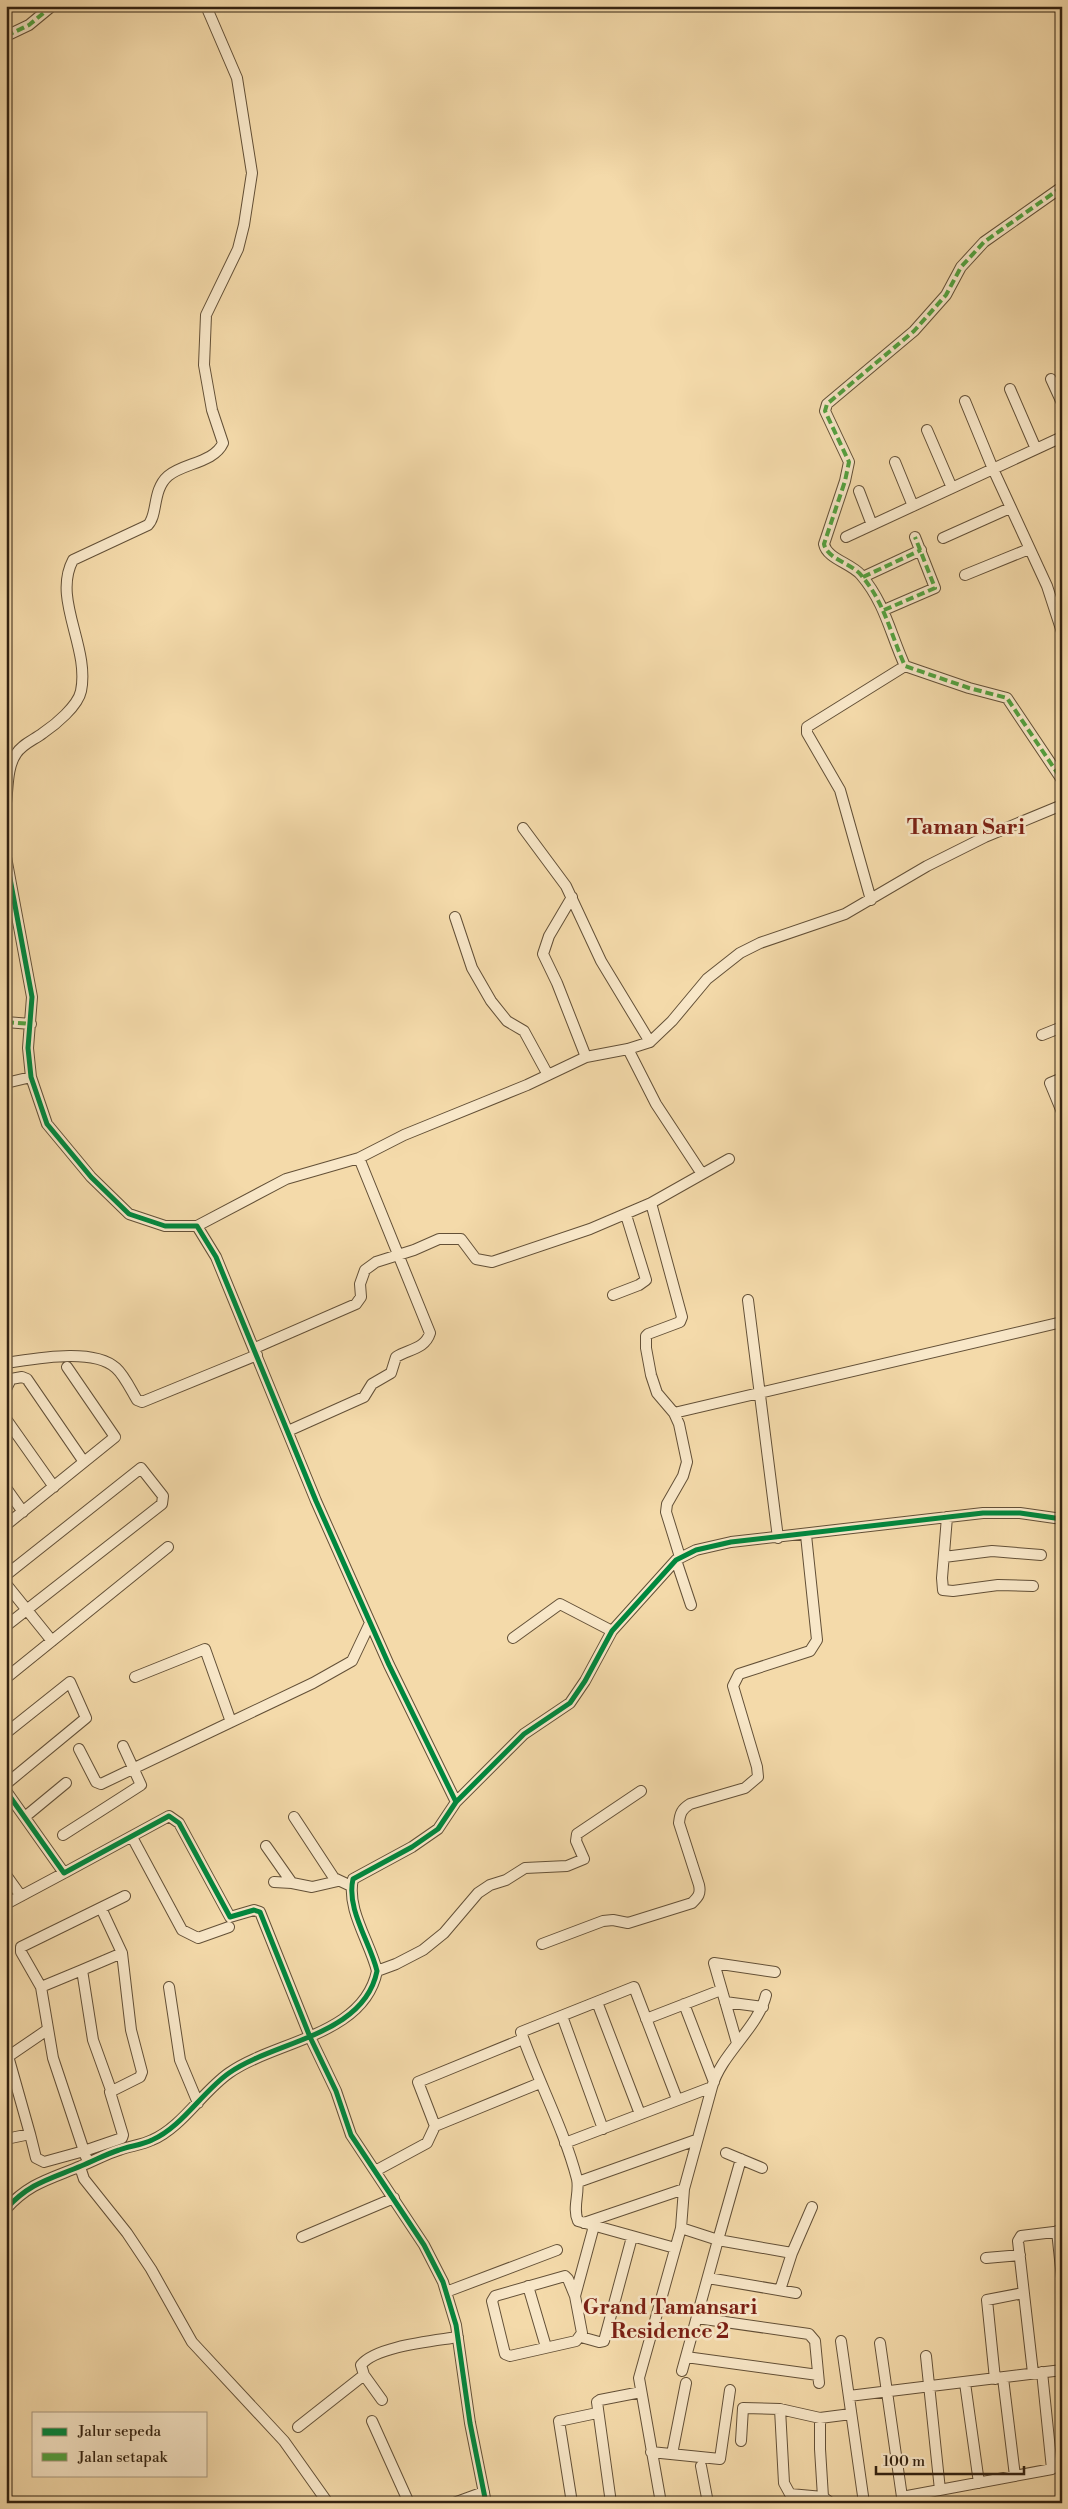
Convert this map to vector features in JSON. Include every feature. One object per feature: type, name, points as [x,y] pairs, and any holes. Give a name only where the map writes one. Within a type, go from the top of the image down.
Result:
[{"type":"street","points":[[6,36],[29,25],[52,6]]},
{"type":"street","points":[[6,803],[10,774],[16,754],[28,743],[46,732],[74,704],[80,694],[83,679],[78,637],[66,592],[66,576],[72,563],[105,544],[148,525],[153,518],[154,501],[168,476],[217,452],[223,443],[212,410],[204,364],[206,315],[238,249],[244,225],[252,173],[237,78],[206,6]]},
{"type":"street","points":[[1062,186],[984,242],[961,267],[946,295],[914,331],[827,404],[825,410],[849,462],[845,481],[824,546],[828,553],[853,567],[878,596],[892,638],[905,666],[969,688],[1007,698],[1062,780]]},
{"type":"street","points":[[1051,379],[1062,403]]},
{"type":"street","points":[[1010,389],[1036,449]]},
{"type":"street","points":[[965,401],[1010,508],[1047,586],[1062,632]]},
{"type":"street","points":[[926,430],[952,488]]},
{"type":"street","points":[[846,537],[1062,437]]},
{"type":"street","points":[[895,462],[913,506]]},
{"type":"street","points":[[859,491],[872,525]]},
{"type":"street","points":[[943,538],[1010,508]]},
{"type":"street","points":[[884,610],[935,588],[915,537]]},
{"type":"street","points":[[965,576],[1029,549]]},
{"type":"street","points":[[862,577],[921,550]]},
{"type":"street","points":[[871,900],[840,790],[806,730],[810,723],[905,666]]},
{"type":"street","points":[[6,857],[32,997],[28,1048],[31,1077],[47,1124],[91,1177],[129,1214],[164,1226],[196,1226],[286,1179],[359,1158],[404,1135],[548,1075],[586,1057],[628,1049],[650,1042],[672,1021],[708,980],[740,953],[760,943],[845,914],[927,866],[984,837],[1062,805]]},
{"type":"street","points":[[523,828],[558,873],[572,898],[601,961],[650,1042]]},
{"type":"street","points":[[572,898],[549,936],[543,954],[557,983],[586,1057]]},
{"type":"street","points":[[455,917],[472,968],[487,994],[504,1018],[524,1031],[548,1075]]},
{"type":"street","points":[[6,1022],[31,1024]]},
{"type":"street","points":[[1042,1034],[1062,1027]]},
{"type":"street","points":[[628,1049],[656,1104],[702,1174]]},
{"type":"street","points":[[6,1083],[31,1077]]},
{"type":"street","points":[[1062,1078],[1050,1083],[1062,1112]]},
{"type":"street","points":[[288,1431],[364,1397],[372,1384],[391,1373],[396,1357],[420,1347],[429,1338],[430,1333],[397,1256],[359,1158]]},
{"type":"street","points":[[6,1363],[57,1356],[101,1360],[117,1368],[137,1400],[142,1402],[356,1304],[361,1297],[360,1284],[365,1270],[376,1262],[397,1256],[438,1239],[460,1239],[476,1259],[492,1262],[626,1215],[729,1160]]},
{"type":"street","points":[[651,1203],[682,1317],[680,1322],[648,1334],[646,1348],[657,1393],[674,1413],[679,1424],[687,1462],[683,1476],[667,1504],[666,1512],[691,1605]]},
{"type":"street","points":[[614,1295],[639,1285],[646,1280],[626,1215]]},
{"type":"street","points":[[196,1226],[216,1257],[370,1623],[456,1802]]},
{"type":"street","points":[[748,1300],[778,1538]]},
{"type":"street","points":[[674,1413],[1062,1322]]},
{"type":"street","points":[[6,1525],[115,1437],[68,1366]]},
{"type":"street","points":[[6,1389],[11,1379],[22,1377],[27,1379],[84,1462]]},
{"type":"street","points":[[6,1419],[54,1487]]},
{"type":"street","points":[[6,1575],[141,1468],[163,1496],[162,1504],[6,1626]]},
{"type":"street","points":[[6,1488],[23,1512]]},
{"type":"street","points":[[6,2209],[21,2193],[56,2174],[84,2165],[120,2149],[160,2136],[235,2069],[310,2037],[336,2023],[361,2002],[375,1982],[377,1971],[354,1906],[351,1886],[353,1879],[359,1874],[412,1847],[438,1829],[456,1802],[524,1734],[570,1702],[585,1681],[612,1631],[678,1559],[696,1550],[731,1542],[1003,1512],[1062,1519]]},
{"type":"street","points":[[947,1519],[990,1518],[1028,1520]]},
{"type":"street","points":[[947,1519],[942,1588],[945,1590],[998,1585],[1033,1586]]},
{"type":"street","points":[[542,1944],[603,1921],[613,1920],[628,1923],[692,1903],[698,1898],[700,1892],[699,1885],[679,1823],[680,1814],[683,1808],[690,1804],[745,1788],[758,1777],[757,1767],[733,1686],[740,1674],[810,1651],[815,1646],[806,1535]]},
{"type":"street","points":[[6,1678],[168,1547]]},
{"type":"street","points":[[944,1556],[992,1551],[1041,1555]]},
{"type":"street","points":[[6,1584],[52,1641]]},
{"type":"street","points":[[513,1638],[560,1604],[612,1631]]},
{"type":"street","points":[[79,1750],[98,1784],[313,1683],[352,1661],[370,1623]]},
{"type":"street","points":[[135,1677],[205,1648],[231,1722]]},
{"type":"street","points":[[6,1733],[70,1682],[86,1718],[6,1784]]},
{"type":"street","points":[[62,1835],[140,1787],[142,1783],[123,1746]]},
{"type":"street","points":[[26,1816],[66,1783]]},
{"type":"street","points":[[6,1791],[26,1816],[64,1873]]},
{"type":"street","points":[[377,1971],[403,1961],[423,1950],[444,1933],[478,1893],[490,1885],[506,1880],[525,1868],[567,1866],[584,1859],[576,1840],[577,1834],[641,1791]]},
{"type":"street","points":[[6,1904],[170,1816],[179,1823],[230,1917],[254,1910],[260,1912],[310,2037],[334,2085],[351,2135],[376,2170],[434,2261],[453,2311],[470,2423],[485,2498],[454,2503]]},
{"type":"street","points":[[294,1817],[338,1881]]},
{"type":"street","points":[[132,1836],[182,1930],[198,1938],[228,1928]]},
{"type":"street","points":[[266,1846],[292,1883]]},
{"type":"street","points":[[6,1875],[21,1896]]},
{"type":"street","points":[[274,1882],[312,1887],[338,1881],[351,1886]]},
{"type":"street","points":[[125,1896],[21,1947],[21,1952],[41,1987],[52,2058],[84,2152],[84,2179],[127,2233],[151,2269],[192,2342],[284,2441],[328,2503]]},
{"type":"street","points":[[100,1908],[122,1953],[132,2030],[142,2072],[140,2077],[111,2090]]},
{"type":"street","points":[[41,1987],[122,1953]]},
{"type":"street","points":[[737,2043],[714,1963],[775,1972]]},
{"type":"street","points":[[47,2030],[7,2057],[39,2160],[44,2162],[121,2140],[123,2137],[110,2095],[111,2090],[93,2040],[82,1970]]},
{"type":"street","points":[[169,1987],[180,2060],[198,2102]]},
{"type":"street","points":[[675,2248],[578,2221],[576,2216],[578,2182],[565,2143],[520,2032],[634,1988],[677,2100]]},
{"type":"street","points":[[646,2019],[721,1990]]},
{"type":"street","points":[[661,2503],[639,2378],[681,2228],[684,2189],[713,2084],[737,2043],[763,2007],[766,1995]]},
{"type":"street","points":[[597,2002],[640,2114]]},
{"type":"street","points":[[725,2002],[763,2007]]},
{"type":"street","points":[[684,2004],[713,2084]]},
{"type":"street","points":[[562,2016],[603,2129]]},
{"type":"street","points":[[435,2126],[418,2082],[523,2039]]},
{"type":"street","points":[[376,2170],[427,2143],[435,2126],[540,2083]]},
{"type":"street","points":[[565,2143],[677,2100],[713,2084]]},
{"type":"street","points":[[6,2139],[30,2134]]},
{"type":"street","points":[[578,2182],[696,2140]]},
{"type":"street","points":[[726,2153],[762,2168]]},
{"type":"street","points":[[682,2371],[741,2159]]},
{"type":"street","points":[[583,2223],[684,2189]]},
{"type":"street","points":[[302,2237],[394,2198]]},
{"type":"street","points":[[780,2290],[792,2252],[812,2207]]},
{"type":"street","points":[[575,2296],[594,2226]]},
{"type":"street","points":[[681,2228],[718,2240],[792,2252]]},
{"type":"street","points":[[880,2343],[884,2378],[889,2393],[902,2498],[1052,2469],[1023,2293],[1018,2241],[1021,2236],[1059,2231],[1062,2278]]},
{"type":"street","points":[[581,2337],[582,2333],[575,2296],[565,2276],[494,2296],[493,2299],[505,2354],[510,2356],[576,2340],[581,2337],[599,2342],[604,2341],[632,2237]]},
{"type":"street","points":[[446,2292],[558,2250]]},
{"type":"street","points":[[986,2258],[1020,2255]]},
{"type":"street","points":[[708,2278],[796,2293]]},
{"type":"street","points":[[528,2286],[546,2347]]},
{"type":"street","points":[[1015,2476],[987,2300],[1023,2293]]},
{"type":"street","points":[[686,2357],[818,2379],[815,2340],[809,2334],[697,2318]]},
{"type":"street","points":[[382,2400],[364,2375],[361,2365],[366,2358],[376,2354],[458,2336]]},
{"type":"street","points":[[841,2341],[864,2503]]},
{"type":"street","points":[[926,2356],[940,2490]]},
{"type":"street","points":[[849,2396],[889,2393],[1062,2370]]},
{"type":"street","points":[[298,2427],[364,2375]]},
{"type":"street","points":[[672,2454],[686,2383]]},
{"type":"street","points":[[965,2383],[979,2483]]},
{"type":"street","points":[[652,2452],[720,2459],[730,2390]]},
{"type":"street","points":[[611,2503],[596,2406],[600,2400],[641,2392]]},
{"type":"street","points":[[741,2441],[743,2408],[780,2409],[820,2418],[851,2414]]},
{"type":"street","points":[[780,2409],[784,2484],[787,2492],[827,2500],[820,2449],[820,2418]]},
{"type":"street","points":[[572,2503],[559,2421],[597,2413]]},
{"type":"street","points":[[372,2421],[410,2503]]},
{"type":"street","points":[[701,2466],[708,2503]]},
{"type":"marked path","points":[[6,36],[29,25],[52,6]]},
{"type":"marked path","points":[[1062,187],[984,242],[961,267],[946,295],[914,331],[827,404],[825,411],[849,462],[845,481],[824,544],[834,557],[857,571],[876,596],[905,666],[969,688],[1007,698],[1062,780]]},
{"type":"marked path","points":[[884,610],[935,588],[915,537]]},
{"type":"marked path","points":[[863,577],[921,550]]},
{"type":"marked path","points":[[6,1022],[31,1024]]},
{"type":"cycle path","points":[[6,857],[32,997],[28,1048],[31,1077],[47,1124],[91,1177],[129,1214],[165,1226],[197,1226],[216,1257],[316,1501],[389,1665],[456,1802]]},
{"type":"cycle path","points":[[6,2209],[23,2193],[40,2183],[109,2153],[148,2142],[163,2134],[173,2127],[210,2089],[229,2073],[248,2062],[315,2034],[355,2010],[369,1993],[377,1971],[356,1914],[353,1902],[353,1879],[412,1847],[438,1829],[456,1802],[524,1734],[570,1703],[585,1681],[612,1631],[676,1560],[696,1550],[731,1542],[983,1513],[1020,1513],[1062,1519]]},
{"type":"cycle path","points":[[6,1791],[64,1873],[169,1816],[179,1823],[230,1917],[254,1910],[260,1912],[310,2037],[336,2091],[351,2135],[424,2245],[443,2282],[456,2325],[470,2423],[486,2503]]},
{"type":"district","name":"Taman Sari","points":[[966,826]]},
{"type":"district","name":"Grand Tamansari Residence 2","points":[[670,2319]]}]
